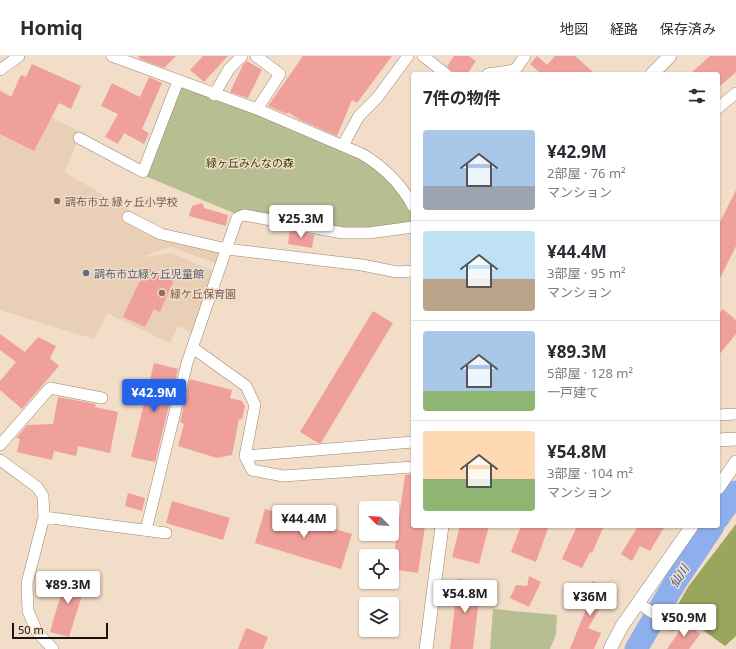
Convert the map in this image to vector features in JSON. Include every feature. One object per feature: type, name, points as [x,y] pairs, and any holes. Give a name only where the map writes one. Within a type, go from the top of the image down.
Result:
[{"type":"street","points":[[0,70],[19,56]]},
{"type":"street","points":[[112,56],[257,109],[343,145],[373,160],[403,188],[411,202]]},
{"type":"street","points":[[214,94],[229,69],[242,56]]},
{"type":"street","points":[[256,56],[280,74],[257,109]]},
{"type":"street","points":[[343,145],[359,116],[376,98],[408,56]]},
{"type":"street","points":[[423,56],[443,72]]},
{"type":"street","points":[[517,72],[525,56]]},
{"type":"street","points":[[654,72],[670,56]]},
{"type":"street","points":[[79,138],[143,172],[178,81]]},
{"type":"street","points":[[720,106],[736,93]]},
{"type":"street","points":[[146,530],[188,363],[236,221],[241,216],[343,233],[369,234],[411,227]]},
{"type":"street","points":[[128,217],[161,234],[227,249],[362,265],[397,272],[411,271]]},
{"type":"street","points":[[193,348],[246,386],[255,405],[245,456],[252,470],[283,476],[411,468]]},
{"type":"street","points":[[0,445],[50,388],[102,398]]},
{"type":"street","points":[[720,415],[736,414]]},
{"type":"street","points":[[720,440],[736,439]]},
{"type":"street","points":[[245,456],[411,442]]},
{"type":"street","points":[[0,460],[37,487],[43,496],[44,517],[27,583],[28,611],[37,632],[53,649]]},
{"type":"street","points":[[720,485],[736,462]]},
{"type":"street","points":[[44,517],[166,533]]},
{"type":"street","points":[[426,649],[442,528]]},
{"type":"street","points":[[610,649],[622,626],[643,606],[691,528]]},
{"type":"street","points":[[643,606],[671,625]]},
{"type":"shaded area","name":"調布市立 緑ヶ丘小学校","points":[[0,90],[84,134],[79,138],[64,172],[163,230],[225,244],[218,264],[171,247],[138,258],[171,253],[216,272],[191,332],[178,326],[170,343],[107,313],[94,339],[0,310]]},
{"type":"green space","name":"緑ヶ丘みんなの森","points":[[178,81],[362,154],[411,204],[411,227],[369,233],[241,216],[145,176]]},
{"type":"green space","points":[[736,524],[736,636],[725,646],[675,610],[688,587]]},
{"type":"green space","points":[[493,609],[557,615],[556,634],[550,649],[490,649]]},
{"type":"building","points":[[138,56],[176,56],[164,68],[140,59]]},
{"type":"building","points":[[203,56],[228,56],[204,82],[190,70]]},
{"type":"building","points":[[303,56],[392,56],[357,103],[352,100],[337,136],[300,120],[288,112],[287,114],[268,106]]},
{"type":"building","points":[[454,56],[469,56],[476,61],[468,72],[452,72],[447,66]]},
{"type":"building","points":[[537,56],[547,65],[555,56],[575,56],[593,72],[539,72],[530,64]]},
{"type":"building","points":[[710,56],[736,56],[736,72],[720,86],[720,72],[692,72]]},
{"type":"building","points":[[247,61],[262,70],[248,98],[230,92],[243,65]]},
{"type":"building","points":[[32,64],[81,86],[71,109],[59,103],[34,151],[0,134],[0,91],[11,97],[21,75],[26,77]]},
{"type":"building","points":[[149,77],[162,83],[142,129],[149,133],[144,144],[124,133],[118,144],[105,137],[118,114],[101,106],[112,83],[140,97]]},
{"type":"building","points":[[736,190],[736,246],[720,278],[720,222]]},
{"type":"building","points":[[202,203],[204,208],[228,215],[226,226],[189,216],[192,206]]},
{"type":"building","points":[[290,230],[314,235],[312,248],[288,244]]},
{"type":"building","points":[[146,267],[174,280],[160,312],[154,309],[145,327],[123,317]]},
{"type":"building","points":[[723,309],[736,320],[736,334],[720,354],[720,313]]},
{"type":"building","points":[[373,311],[393,323],[321,443],[318,443],[300,432]]},
{"type":"building","points":[[0,334],[25,352],[38,337],[56,346],[50,358],[59,366],[22,409],[0,390],[0,381],[16,362],[0,350]]},
{"type":"building","points":[[154,363],[178,369],[155,462],[131,457]]},
{"type":"building","points":[[190,379],[232,390],[230,398],[242,401],[245,407],[242,419],[239,419],[232,455],[217,458],[178,446],[184,424],[180,422]]},
{"type":"building","points":[[58,397],[96,404],[95,407],[118,412],[110,453],[78,446],[76,456],[54,451],[52,460],[17,452],[20,439],[16,438],[27,425],[53,424]]},
{"type":"building","points":[[411,474],[411,528],[425,528],[418,573],[399,570],[399,549],[395,549],[396,541],[399,541],[399,518],[405,475]]},
{"type":"building","points":[[128,493],[145,498],[142,511],[125,506]]},
{"type":"building","points":[[172,501],[230,518],[223,540],[166,523]]},
{"type":"building","points":[[265,509],[352,534],[341,569],[255,543]]},
{"type":"building","points":[[459,528],[488,528],[479,564],[452,557]]},
{"type":"building","points":[[520,528],[548,528],[536,562],[511,552]]},
{"type":"building","points":[[576,528],[603,528],[592,553],[590,552],[582,568],[562,559]]},
{"type":"building","points":[[637,528],[664,528],[650,551],[640,546],[632,561],[621,554]]},
{"type":"building","points":[[67,573],[87,579],[69,637],[50,632]]},
{"type":"building","points":[[529,576],[541,582],[529,607],[510,598],[516,585],[527,586]]},
{"type":"building","points":[[458,579],[481,581],[473,649],[450,649]]},
{"type":"building","points":[[593,581],[610,592],[588,628],[601,633],[594,649],[570,649],[586,609],[578,604]]},
{"type":"building","points":[[685,623],[700,634],[689,649],[667,649]]},
{"type":"building","points":[[246,628],[268,637],[263,649],[238,649]]},
{"type":"waterway","name":"仙川","points":[[720,515],[736,492]]},
{"type":"waterway","name":"仙川","points":[[636,649],[676,581],[712,528]]},
{"type":"place","name":"調布市立 緑ヶ丘小学校","points":[[57,201]]},
{"type":"place","name":"調布市立緑ヶ丘児童館","points":[[86,273]]},
{"type":"place","name":"緑ケ丘保育園","points":[[162,293]]}]
